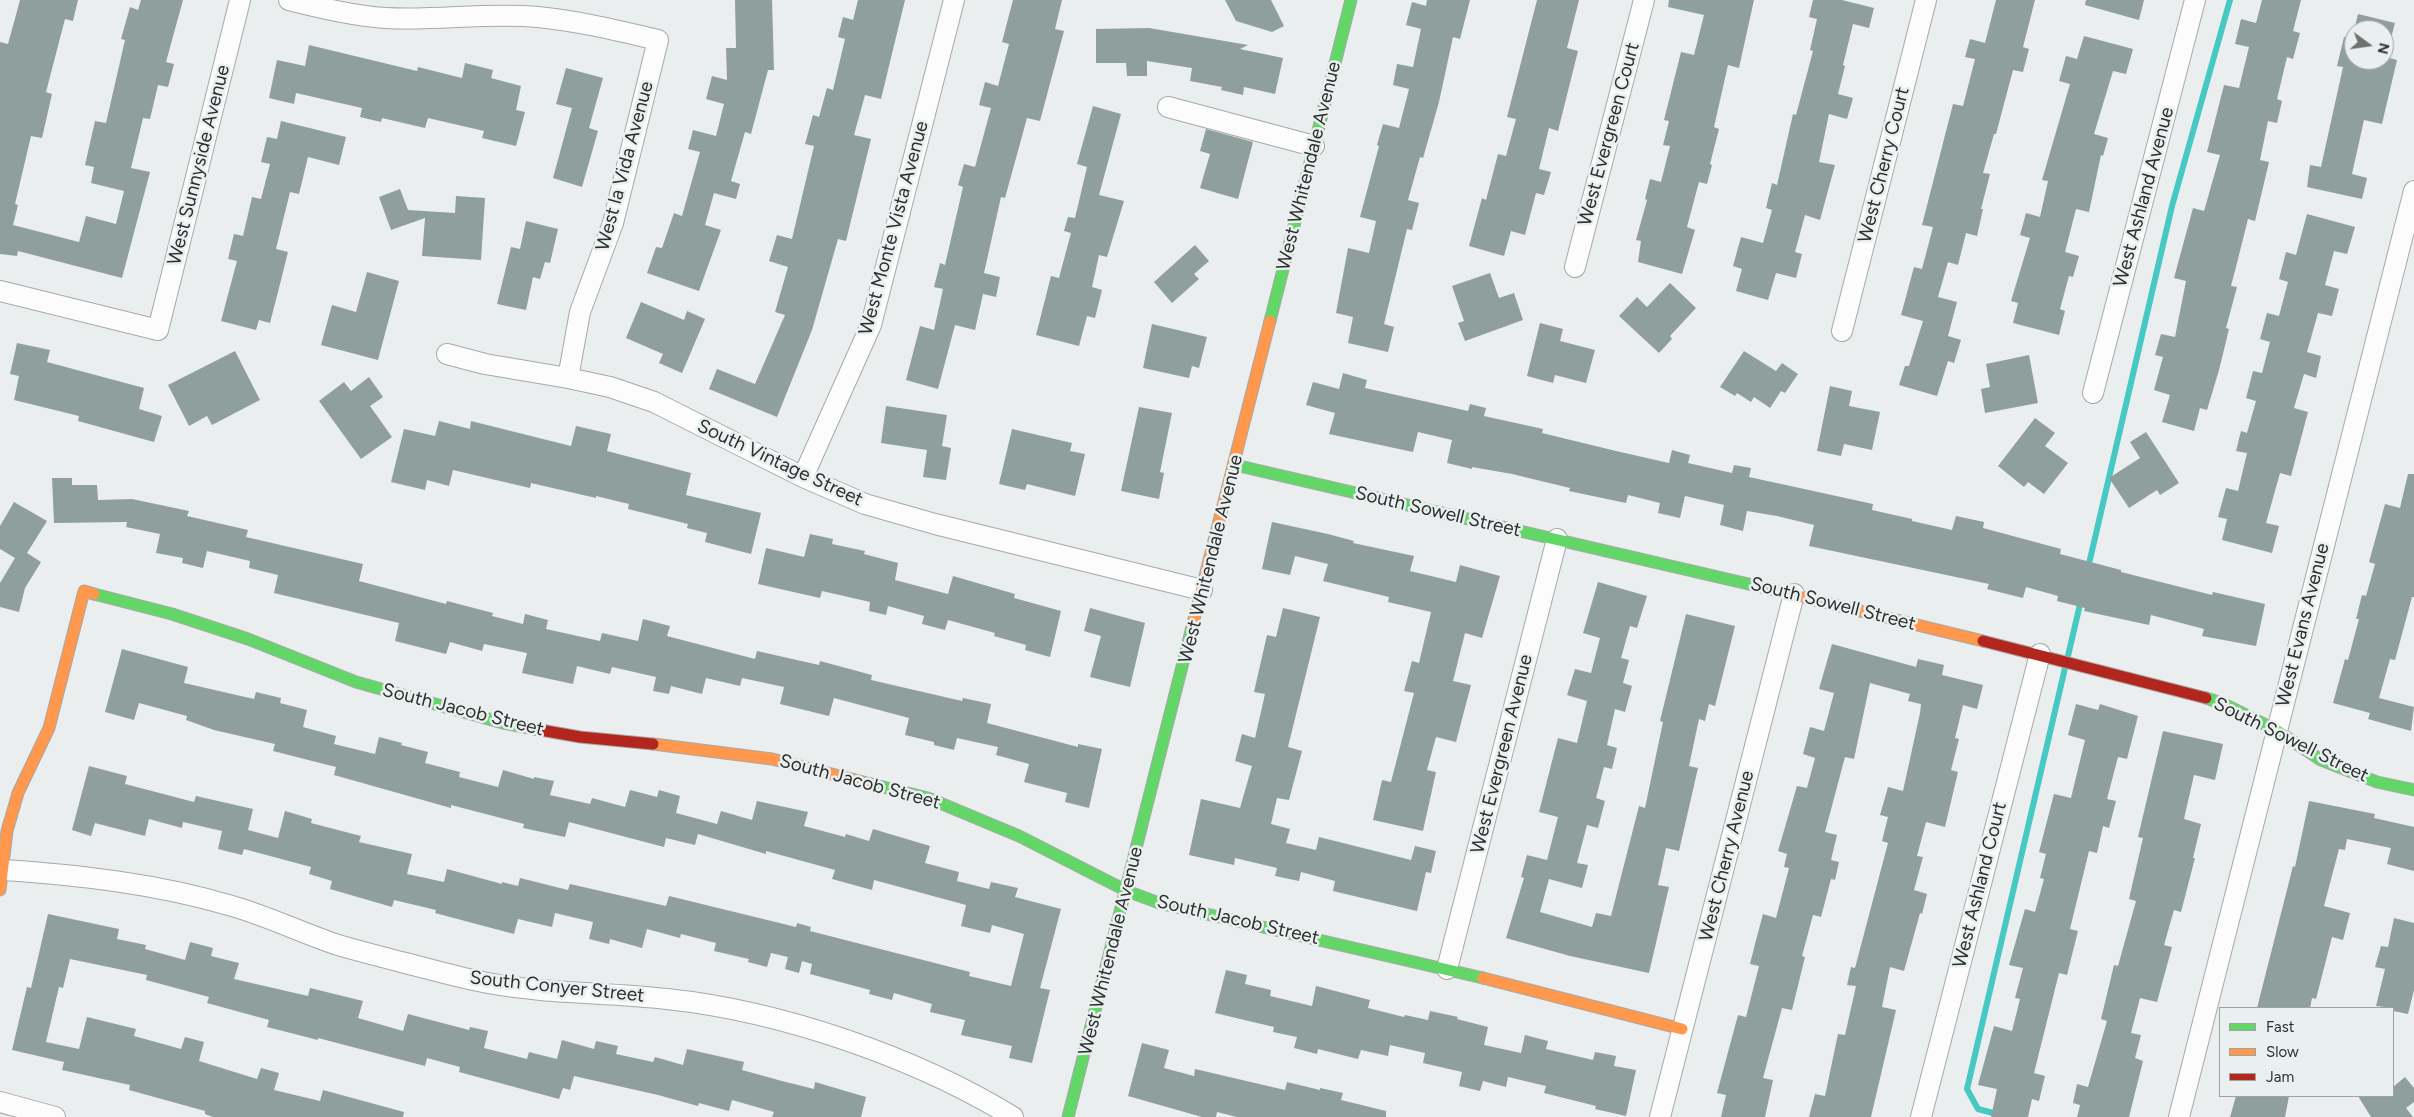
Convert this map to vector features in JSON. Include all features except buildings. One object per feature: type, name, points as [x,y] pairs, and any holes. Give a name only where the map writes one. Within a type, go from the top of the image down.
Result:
[{"type":"street","name":"West Sunnyside Avenue","points":[[0,292],[158,330],[240,0]]},
{"type":"street","name":"West la Vida Avenue","points":[[289,0],[328,9],[386,18],[448,18],[495,15],[539,17],[590,25],[658,40],[613,223],[580,312],[568,378]]},
{"type":"street","name":"West Monte Vista Avenue","points":[[803,477],[870,325],[954,0]]},
{"type":"street","name":"West Whitendale Avenue","points":[[1068,1117],[1352,0]]},
{"type":"street","name":"West Evergreen Court","points":[[1575,267],[1644,0]]},
{"type":"street","name":"West Cherry Court","points":[[1842,331],[1926,0]]},
{"type":"street","name":"West Ashland Avenue","points":[[2093,393],[2195,0]]},
{"type":"street","points":[[1168,107],[1314,146]]},
{"type":"street","name":"West Evans Avenue","points":[[2179,1117],[2414,192]]},
{"type":"street","name":"South Vintage Street","points":[[447,354],[485,364],[610,387],[654,402],[803,477],[864,504],[935,524],[1202,590]]},
{"type":"street","name":"South Sowell Street","points":[[1234,465],[1794,594],[2040,654],[2224,704],[2276,730],[2321,760],[2377,782],[2414,790]]},
{"type":"street","name":"West Evergreen Avenue","points":[[1447,969],[1557,539]]},
{"type":"street","name":"South Jacob Street","points":[[3,870],[7,831],[18,793],[49,728],[84,591],[248,639],[356,682],[503,723],[580,737],[713,750],[772,759],[928,798],[1019,836],[1127,891],[1159,903],[1447,969],[1682,1029]]},
{"type":"street","name":"West Cherry Avenue","points":[[1660,1117],[1794,594]]},
{"type":"street","name":"West Ashland Court","points":[[1921,1117],[2040,654]]},
{"type":"street","points":[[0,890],[3,870]]},
{"type":"street","name":"South Conyer Street","points":[[3,870],[41,872],[141,884],[187,894],[234,906],[337,945],[489,983],[544,990],[666,999],[722,1006],[777,1020],[880,1052],[973,1092],[1013,1117]]},
{"type":"street","points":[[0,1102],[56,1117]]},
{"type":"waterway","points":[[2088,568],[2172,206],[2230,0]]},
{"type":"waterway","points":[[2068,656],[2081,600]]},
{"type":"waterway","points":[[2008,1117],[1978,1109],[1967,1089],[2065,668]]},
{"type":"traffic: fast","points":[[1270,321],[1351,0]]},
{"type":"traffic: fast","points":[[1235,465],[1757,586]]},
{"type":"traffic: fast","points":[[94,594],[172,614],[248,639],[356,682],[503,723],[535,729]]},
{"type":"traffic: fast","points":[[1068,1117],[1192,627]]},
{"type":"traffic: fast","points":[[2206,698],[2224,704],[2276,730],[2321,760],[2377,782],[2414,790]]},
{"type":"traffic: fast","points":[[871,784],[928,798],[1019,836],[1127,891],[1159,903],[1483,978]]},
{"type":"traffic: slow","points":[[1192,627],[1270,321]]},
{"type":"traffic: slow","points":[[1757,586],[1983,641]]},
{"type":"traffic: slow","points":[[0,890],[7,831],[18,793],[49,728],[84,591],[94,594]]},
{"type":"traffic: slow","points":[[653,744],[772,759],[871,784]]},
{"type":"traffic: slow","points":[[1483,978],[1682,1029]]},
{"type":"traffic: jam","points":[[1983,641],[2206,698]]},
{"type":"traffic: jam","points":[[535,729],[580,737],[653,744]]}]
